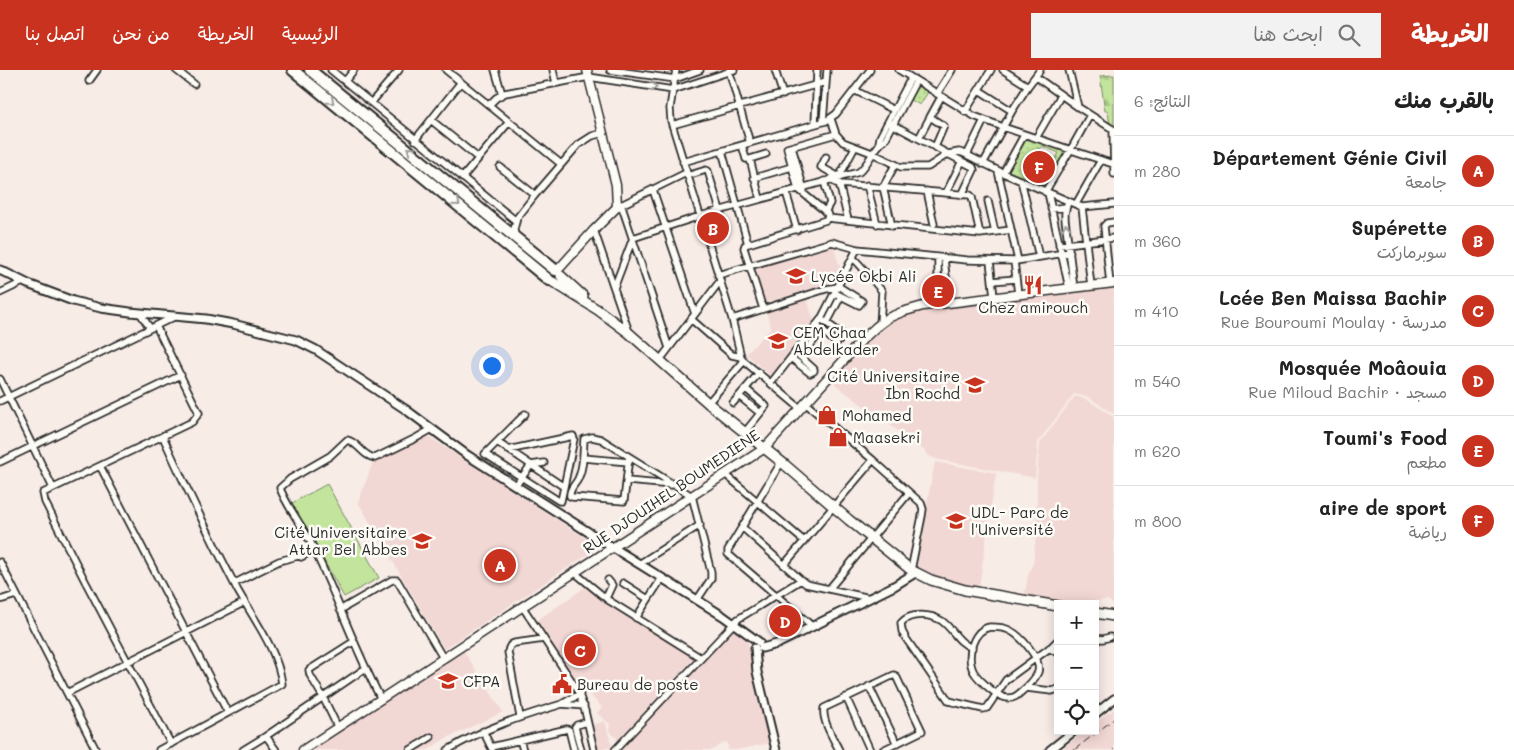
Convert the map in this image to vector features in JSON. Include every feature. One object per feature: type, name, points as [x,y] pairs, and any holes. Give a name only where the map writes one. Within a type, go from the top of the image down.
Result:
[{"type":"highway","points":[[293,70],[551,281]]},
{"type":"highway","points":[[310,70],[559,271]]},
{"type":"main road","points":[[559,271],[594,230],[619,206],[616,185],[588,74]]},
{"type":"main road","points":[[598,310],[559,271],[551,271],[549,274],[551,281],[598,310],[629,333],[833,507],[913,571],[931,580],[965,590],[1054,605]]},
{"type":"main road","name":"RUE DJOUIHEL BOUMEDIENE","points":[[303,750],[766,448],[862,340],[888,318],[902,312],[949,302],[1112,283]]},
{"type":"main road","points":[[1099,614],[1114,616]]},
{"type":"street","points":[[89,81],[97,70]]},
{"type":"street","points":[[176,70],[194,84]]},
{"type":"street","points":[[331,70],[516,221]]},
{"type":"street","points":[[345,81],[354,70]]},
{"type":"street","points":[[371,103],[399,70]]},
{"type":"street","points":[[446,70],[561,164]]},
{"type":"street","points":[[495,70],[502,94]]},
{"type":"street","points":[[552,70],[556,83]]},
{"type":"street","points":[[610,70],[675,79],[700,70]]},
{"type":"street","points":[[676,70],[670,108],[672,125],[743,359]]},
{"type":"street","points":[[775,70],[782,95]]},
{"type":"street","points":[[815,124],[817,70]]},
{"type":"street","points":[[823,122],[828,70]]},
{"type":"street","points":[[683,162],[831,119],[870,70]]},
{"type":"street","points":[[900,70],[965,112],[1024,135],[1113,164]]},
{"type":"street","points":[[839,180],[864,168],[879,143],[880,137],[890,124],[903,100],[912,78],[912,70]]},
{"type":"street","points":[[918,138],[952,70]]},
{"type":"street","points":[[965,112],[991,70]]},
{"type":"street","points":[[1003,70],[1028,86]]},
{"type":"street","points":[[983,164],[1012,111],[1040,70]]},
{"type":"street","points":[[1069,70],[1078,107]]},
{"type":"street","points":[[489,105],[502,94],[556,83],[588,74],[673,90],[731,71],[750,143]]},
{"type":"street","points":[[1036,77],[1061,96],[1114,130],[1114,174]]},
{"type":"street","points":[[415,140],[461,82]]},
{"type":"street","points":[[672,125],[826,82]]},
{"type":"street","points":[[854,90],[894,110]]},
{"type":"street","points":[[979,90],[1012,111]]},
{"type":"street","points":[[1036,138],[1061,96]]},
{"type":"street","points":[[890,124],[894,110],[903,100]]},
{"type":"street","points":[[1072,288],[1046,192],[1090,115]]},
{"type":"street","points":[[930,117],[944,125],[935,147]]},
{"type":"street","points":[[831,119],[836,134],[843,142],[904,168],[928,167],[948,154],[959,152],[1046,192],[1067,204],[1079,206],[1114,204]]},
{"type":"street","points":[[431,120],[478,158]]},
{"type":"street","points":[[967,156],[984,120]]},
{"type":"street","points":[[462,178],[509,122]]},
{"type":"street","points":[[890,124],[974,169],[962,195]]},
{"type":"street","points":[[515,237],[514,229],[519,214],[561,164],[583,142],[592,136],[603,133]]},
{"type":"street","points":[[836,134],[790,148],[804,194],[826,215],[892,226],[980,234],[1011,230]]},
{"type":"street","points":[[1018,294],[1016,261],[1000,172],[1024,135]]},
{"type":"street","points":[[742,145],[746,159],[766,154]]},
{"type":"street","points":[[848,220],[839,180],[854,147]]},
{"type":"street","points":[[722,151],[748,244]]},
{"type":"street","points":[[826,158],[821,167],[839,180]]},
{"type":"street","points":[[750,159],[760,199]]},
{"type":"street","points":[[1090,286],[1079,206],[1101,160]]},
{"type":"street","points":[[946,193],[962,161]]},
{"type":"street","points":[[892,226],[883,187],[895,165]]},
{"type":"street","points":[[754,178],[795,166]]},
{"type":"street","points":[[500,167],[535,195]]},
{"type":"street","points":[[669,348],[633,238],[619,206],[687,174],[708,171],[720,210]]},
{"type":"street","points":[[633,238],[720,210],[831,179],[972,197],[980,234]]},
{"type":"street","points":[[1021,180],[1039,257]]},
{"type":"street","points":[[763,309],[744,247],[748,244],[822,223],[826,220],[830,204],[824,181]]},
{"type":"street","points":[[867,185],[877,224]]},
{"type":"street","points":[[653,190],[693,317],[732,355],[743,359],[771,384],[873,460],[922,505],[913,571],[894,586],[782,641],[759,646]]},
{"type":"street","points":[[786,192],[797,230]]},
{"type":"street","points":[[927,192],[934,224]]},
{"type":"street","points":[[988,201],[995,232]]},
{"type":"street","points":[[1051,209],[1067,204]]},
{"type":"street","points":[[1067,204],[1065,219],[1070,252],[1072,288]]},
{"type":"street","points":[[1112,283],[1111,259],[1105,238],[1105,224],[1114,222]]},
{"type":"street","points":[[594,230],[629,333]]},
{"type":"street","points":[[614,288],[633,238]]},
{"type":"street","points":[[1059,245],[1085,240],[1114,238]]},
{"type":"street","points":[[660,360],[693,317],[719,278],[750,266],[828,242],[835,242],[858,249],[990,261],[1016,261],[1070,252]]},
{"type":"street","points":[[771,384],[821,320],[858,249]]},
{"type":"street","points":[[853,258],[864,268],[883,292],[880,324]]},
{"type":"street","points":[[941,258],[949,302]]},
{"type":"street","points":[[938,304],[941,258]]},
{"type":"street","points":[[990,261],[994,297]]},
{"type":"street","points":[[0,270],[23,282],[73,301],[101,308],[233,324],[301,342],[373,387],[467,455],[748,633],[759,646],[757,667],[776,750]]},
{"type":"street","points":[[992,281],[1016,279]]},
{"type":"street","points":[[0,293],[23,282]]},
{"type":"street","points":[[732,319],[826,289],[838,290]]},
{"type":"street","points":[[827,323],[838,290]]},
{"type":"street","points":[[140,313],[153,327],[181,375],[199,413],[192,422],[43,493],[45,502],[171,744]]},
{"type":"street","points":[[0,401],[176,316]]},
{"type":"street","points":[[816,325],[836,342],[841,338],[842,334],[821,320]]},
{"type":"street","points":[[801,357],[822,330]]},
{"type":"street","points":[[793,355],[801,357],[814,369],[812,373],[793,355]]},
{"type":"street","points":[[708,402],[743,359]]},
{"type":"street","points":[[733,402],[759,373]]},
{"type":"street","points":[[0,462],[181,375]]},
{"type":"street","points":[[0,379],[53,488]]},
{"type":"street","points":[[745,432],[765,405],[746,388]]},
{"type":"street","points":[[739,396],[760,413]]},
{"type":"street","points":[[508,450],[573,436],[562,500],[560,501],[485,455],[525,414]]},
{"type":"street","points":[[381,699],[353,642],[334,593],[314,550],[280,490],[281,486],[290,479],[330,456],[347,440],[365,454],[374,458],[432,429]]},
{"type":"street","points":[[159,750],[282,684],[280,671],[259,626],[210,538],[164,439],[164,435]]},
{"type":"street","points":[[629,459],[624,501],[571,497],[569,493],[581,472],[584,439],[592,437],[602,439],[629,459],[692,496],[712,575],[697,600]]},
{"type":"street","points":[[496,442],[564,487]]},
{"type":"street","points":[[582,458],[629,459]]},
{"type":"street","points":[[784,565],[873,460]]},
{"type":"street","points":[[782,462],[728,550],[729,557],[812,626]]},
{"type":"street","points":[[516,485],[531,465],[544,463]]},
{"type":"street","points":[[100,466],[228,713]]},
{"type":"street","points":[[725,474],[804,541]]},
{"type":"street","points":[[627,481],[674,485]]},
{"type":"street","points":[[829,589],[909,493]]},
{"type":"street","points":[[639,564],[700,525]]},
{"type":"street","points":[[742,527],[805,583],[870,598]]},
{"type":"street","points":[[235,583],[279,561],[298,556],[301,557],[314,550]]},
{"type":"street","points":[[0,562],[96,750]]},
{"type":"street","points":[[574,572],[606,598],[701,658]]},
{"type":"street","points":[[636,618],[662,578]]},
{"type":"street","points":[[340,610],[392,580],[397,580],[443,658]]},
{"type":"street","points":[[606,598],[612,585],[608,580]]},
{"type":"street","points":[[615,750],[740,617],[801,580]]},
{"type":"street","points":[[623,583],[648,599]]},
{"type":"street","points":[[0,600],[16,595]]},
{"type":"street","points":[[67,693],[245,602]]},
{"type":"street","points":[[522,606],[580,694],[594,750]]},
{"type":"street","points":[[972,648],[958,640],[946,625],[937,619],[917,616],[906,618],[901,623],[905,638],[949,701],[986,708],[1006,680],[1054,644]]},
{"type":"street","points":[[1002,628],[1017,636],[1036,658],[1038,673],[1026,688],[1014,697],[1004,697],[996,693],[977,677],[972,670],[972,648],[973,642],[984,629],[1002,628]]},
{"type":"street","points":[[1099,638],[1110,637]]},
{"type":"street","points":[[520,717],[508,652],[509,647],[515,643],[544,639]]},
{"type":"street","points":[[338,728],[309,670],[353,642]]},
{"type":"street","points":[[1049,648],[1054,651]]},
{"type":"street","points":[[243,750],[366,668]]},
{"type":"street","points":[[839,750],[829,730],[823,709],[894,675],[922,730],[920,733],[883,750]]},
{"type":"street","points":[[870,686],[896,744]]},
{"type":"street","points":[[1026,688],[1055,690]]},
{"type":"street","points":[[450,749],[483,731],[562,704],[580,694]]},
{"type":"street","points":[[846,697],[870,750]]},
{"type":"street","points":[[1099,711],[1114,699]]},
{"type":"street","points":[[562,704],[584,706]]},
{"type":"street","points":[[581,750],[575,726],[587,722]]},
{"type":"street","points":[[483,731],[492,749],[567,728],[574,750]]},
{"type":"street","points":[[1050,750],[1069,735]]},
{"type":"street","points":[[266,736],[276,750]]},
{"type":"street","points":[[410,750],[431,736]]},
{"type":"street","points":[[520,740],[523,750]]},
{"type":"shaded area","name":"Lycée Okbi Ali","points":[[833,245],[841,270],[834,282],[763,303],[753,268]]},
{"type":"shaded area","name":"Cité Universitaire Ibn Rochd","points":[[1114,288],[1114,414],[1088,397],[1074,394],[1038,442],[1035,478],[936,459],[927,455],[925,451],[832,381],[867,341],[886,324],[909,315],[933,309]]},
{"type":"shaded area","name":"CEM Chaa Abdelkader","points":[[807,299],[814,321],[771,376],[746,354],[771,328],[766,311]]},
{"type":"shaded area","points":[[1075,396],[1086,399],[1114,417],[1114,605],[1108,600],[1054,600],[1054,603],[1024,598],[1028,575],[1033,563],[1037,526],[1037,478],[1040,443]]},
{"type":"shaded area","points":[[426,435],[599,547],[444,649],[358,502],[373,462]]},
{"type":"shaded area","name":"UDL- Parc de l'Université","points":[[935,462],[996,473],[979,588],[945,580],[914,568]]},
{"type":"shaded area","points":[[587,586],[694,658],[618,740],[609,730],[610,724],[597,713],[602,707],[580,685],[536,621]]},
{"type":"shaded area","points":[[732,630],[746,633],[770,743],[736,750],[728,750],[727,741],[712,750],[619,750]]},
{"type":"shaded area","name":"CFPA","points":[[463,650],[503,712],[443,740],[428,750],[306,750]]},
{"type":"shaded area","points":[[1114,709],[1114,750],[1061,750],[1080,735],[1099,735],[1099,720]]},
{"type":"shaded area","points":[[605,721],[612,747],[597,750],[592,725]]},
{"type":"green space","points":[[1114,75],[1114,127],[1110,126],[1108,111],[1105,111],[1100,76]]},
{"type":"green space","points":[[918,85],[928,92],[920,105],[909,99]]},
{"type":"green space","points":[[1026,138],[1067,150],[1044,188],[1040,186],[1059,153],[1042,146],[1024,178],[1006,170]]},
{"type":"green space","points":[[327,484],[379,578],[344,597],[292,503]]},
{"type":"railway","points":[[1074,750],[1114,719]]},
{"type":"place","name":"aire de sport","points":[[1039,167]]},
{"type":"place","name":"Supérette","points":[[713,228]]},
{"type":"place","name":"Lycée Okbi Ali","points":[[796,276]]},
{"type":"place","name":"Chez amirouch","points":[[1033,285]]},
{"type":"place","name":"Toumi's Food","points":[[938,291]]},
{"type":"place","name":"CEM Chaa Abdelkader","points":[[778,341]]},
{"type":"place","name":"Cité Universitaire Ibn Rochd","points":[[975,385]]},
{"type":"place","name":"Mohamed","points":[[827,415]]},
{"type":"place","name":"Maasekri","points":[[838,437]]},
{"type":"place","name":"UDL- Parc de l'Université","points":[[956,521]]},
{"type":"place","name":"Cité Universitaire Attar Bel Abbes","points":[[422,541]]},
{"type":"place","name":"Département Génie Civil","points":[[500,565]]},
{"type":"place","name":"Mosquée Moâouia","points":[[785,621]]},
{"type":"place","name":"Lcée Ben Maissa Bachir","points":[[580,650]]},
{"type":"place","name":"CFPA","points":[[448,681]]},
{"type":"place","name":"Bureau de poste","points":[[562,684]]}]
